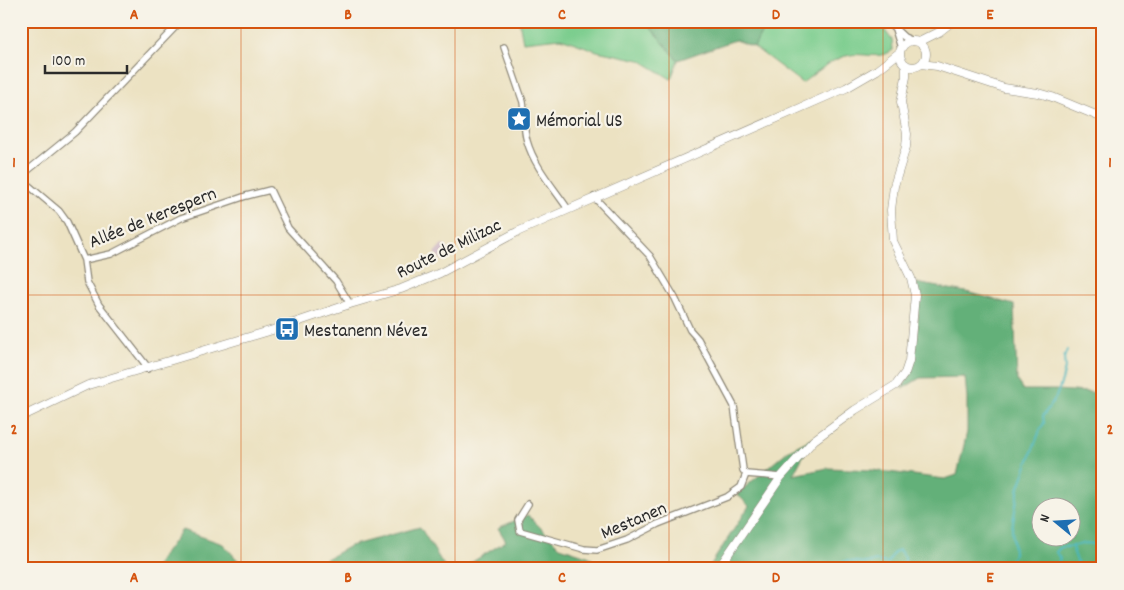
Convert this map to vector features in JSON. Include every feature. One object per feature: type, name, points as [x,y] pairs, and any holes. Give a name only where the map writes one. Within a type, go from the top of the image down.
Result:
[{"type":"main road","points":[[902,93],[919,65],[924,61],[926,51],[939,32],[953,21]]},
{"type":"main road","points":[[718,569],[781,477],[814,440],[854,410],[896,384],[902,378],[907,367],[912,337],[915,295],[911,278],[893,241],[891,210],[894,186],[906,147],[907,134],[901,102],[906,77],[905,64],[900,59],[900,50],[905,43],[939,32]]},
{"type":"main road","points":[[915,41],[926,51],[937,66]]},
{"type":"main road","name":"Route de Milizac","points":[[21,417],[88,385],[147,369],[276,329],[401,289],[440,273],[517,232],[846,88],[876,70],[900,50]]},
{"type":"main road","points":[[905,64],[937,66],[1004,88],[1038,93],[1103,118]]},
{"type":"main road","name":"Route de Milizac","points":[[876,70],[905,64]]},
{"type":"street","points":[[21,32],[26,21]]},
{"type":"street","points":[[147,369],[146,365],[99,304],[87,282],[84,260],[67,222],[59,211],[21,178],[75,132],[180,21]]},
{"type":"street","points":[[887,21],[904,37],[915,41]]},
{"type":"street","points":[[895,29],[900,50]]},
{"type":"street","points":[[504,47],[523,102],[523,122],[527,142],[542,170],[568,209]]},
{"type":"street","name":"Allée de Kerespern","points":[[84,260],[111,254],[181,218],[270,190],[288,228],[336,281],[350,304]]},
{"type":"street","points":[[594,197],[650,256],[675,298],[690,330],[698,340],[734,406],[743,470],[746,474],[781,477]]},
{"type":"street","name":"Mestanen","points":[[528,504],[518,520],[520,532],[584,550],[597,550],[627,540],[658,524],[727,497],[741,488],[746,474]]},
{"type":"shaded area","points":[[442,244],[451,253],[443,261],[434,253]]},
{"type":"green space","points":[[519,21],[645,21],[678,60],[671,79],[640,60],[597,51],[561,38],[523,42]]},
{"type":"green space","points":[[645,21],[767,21],[754,47],[735,40],[678,60]]},
{"type":"green space","points":[[767,21],[878,21],[892,40],[893,50],[883,55],[844,56],[825,66],[802,83],[754,47]]},
{"type":"green space","points":[[916,283],[971,293],[1014,305],[1017,381],[1023,390],[1103,393],[1103,569],[708,569],[749,506],[737,494],[789,450],[813,438],[793,475],[828,468],[872,470],[945,479],[957,475],[967,432],[965,377],[920,378],[902,389],[910,375],[915,355],[918,316]]},
{"type":"green space","points":[[528,515],[560,547],[590,557],[600,569],[461,569],[506,541],[498,528]]},
{"type":"green space","points":[[420,527],[446,569],[308,569],[350,546]]},
{"type":"green space","points":[[182,530],[223,544],[246,569],[155,569]]},
{"type":"waterway","points":[[1010,565],[1014,553],[1012,528],[1019,487],[1044,423],[1043,416],[1056,397],[1062,381],[1065,368],[1064,358],[1067,350]]},
{"type":"waterway","points":[[1049,569],[1055,569],[1060,559],[1056,552],[1061,547],[1085,543],[1103,547]]},
{"type":"waterway","points":[[1072,548],[1078,569]]},
{"type":"waterway","points":[[820,569],[823,566],[847,561],[888,563],[894,552],[899,550],[905,557],[905,565],[909,569]]},
{"type":"waterway","points":[[1010,565],[1018,569]]},
{"type":"waterway","points":[[1003,569],[1010,565]]},
{"type":"waterway","points":[[1023,569],[1026,567],[1031,569]]},
{"type":"place","name":"Mémorial US","points":[[519,119]]},
{"type":"place","name":"Mestanenn Névez","points":[[287,329]]}]
